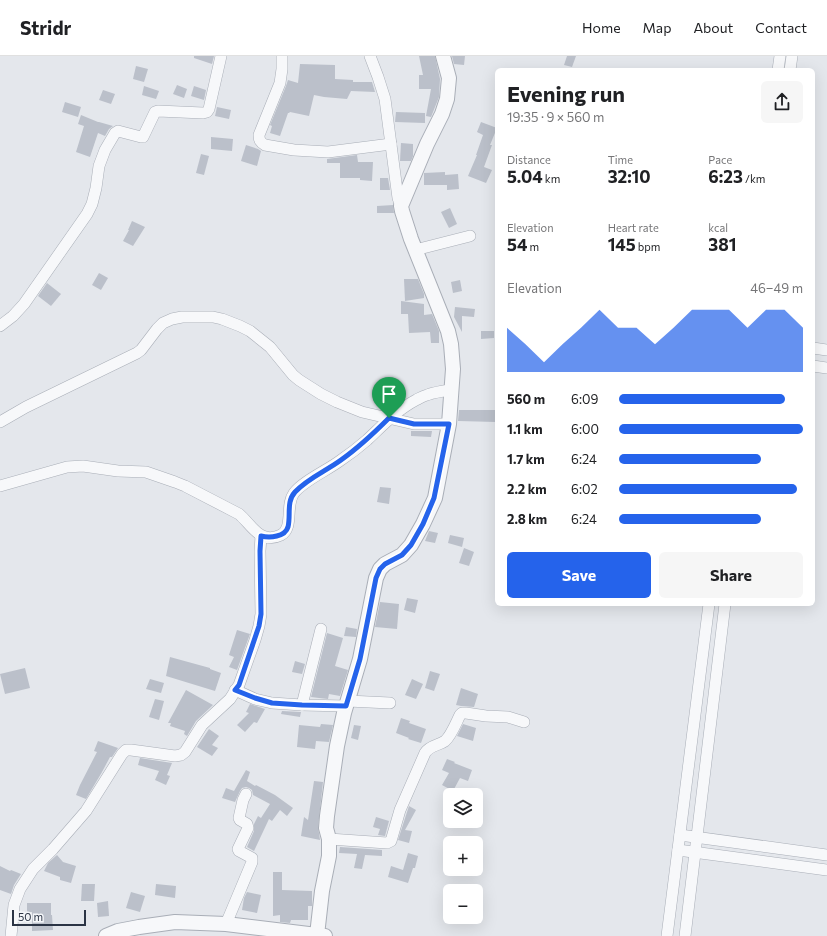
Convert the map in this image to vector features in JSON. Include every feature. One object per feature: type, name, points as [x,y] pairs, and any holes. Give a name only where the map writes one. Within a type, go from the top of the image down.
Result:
[{"type":"street","points":[[0,326],[13,316],[24,304],[87,214],[92,204],[96,188],[99,166],[105,150],[115,133],[118,131],[143,137],[155,112],[158,111],[207,112],[221,56]]},
{"type":"street","points":[[282,56],[280,83],[259,135],[261,143],[294,150],[328,152],[391,144]]},
{"type":"street","points":[[106,936],[118,931],[175,922],[226,924],[322,935],[324,878],[329,856],[329,839],[326,828],[337,746],[347,703],[360,659],[376,578],[380,569],[385,564],[402,555],[411,545],[423,524],[434,498],[449,424],[453,369],[451,344],[448,331],[415,250],[398,198],[385,98],[370,56]]},
{"type":"street","points":[[401,206],[427,144],[442,114],[447,99],[449,78],[443,56]]},
{"type":"street","points":[[778,68],[780,56]]},
{"type":"street","points":[[790,68],[792,56]]},
{"type":"street","points":[[415,250],[470,236]]},
{"type":"street","points":[[0,422],[26,407],[137,353],[163,323],[182,317],[213,317],[222,319],[250,331],[270,347],[293,375],[299,380],[336,402],[362,412],[414,424],[449,424]]},
{"type":"street","points":[[815,348],[827,350]]},
{"type":"street","points":[[815,366],[827,368]]},
{"type":"street","points":[[0,486],[67,467],[83,466],[118,471],[146,472],[185,486],[239,514],[256,533],[261,536],[274,537],[286,531],[288,527],[289,502],[294,493],[301,486],[340,461],[366,441],[389,418],[405,406],[426,395],[451,390]]},
{"type":"street","points":[[11,936],[14,905],[20,889],[34,869],[86,811],[122,754],[126,750],[131,750],[175,756],[180,755],[185,752],[202,725],[230,699],[239,685],[259,626],[261,614],[261,536]]},
{"type":"street","points":[[667,936],[709,606]]},
{"type":"street","points":[[685,936],[725,606]]},
{"type":"street","points":[[302,705],[321,629]]},
{"type":"street","points":[[235,690],[272,703],[302,705],[390,703]]},
{"type":"street","points":[[329,839],[387,844],[391,841],[400,810],[425,753],[428,749],[445,741],[449,737],[462,713],[508,717],[524,722]]},
{"type":"street","points":[[226,924],[252,862],[252,858],[238,849],[248,828],[247,824],[239,818],[242,800],[246,794]]},
{"type":"street","points":[[680,835],[827,855]]},
{"type":"street","points":[[678,850],[827,870]]},
{"type":"building","points":[[194,56],[214,56],[212,64],[194,58]]},
{"type":"building","points":[[419,56],[435,56],[440,79],[439,97],[431,117],[426,116],[431,89],[419,89],[419,75],[423,75]]},
{"type":"building","points":[[452,56],[465,56],[464,65],[454,64]]},
{"type":"building","points":[[567,56],[576,56],[572,67],[564,65]]},
{"type":"building","points":[[300,64],[335,65],[335,79],[353,80],[353,82],[372,82],[375,92],[351,91],[347,99],[314,95],[309,116],[290,112],[288,113],[280,136],[270,133],[272,126],[270,125],[288,80],[298,83]]},
{"type":"building","points":[[136,66],[148,69],[144,82],[133,79]]},
{"type":"building","points":[[177,85],[187,89],[184,98],[173,94]]},
{"type":"building","points":[[144,86],[159,91],[156,99],[142,95]]},
{"type":"building","points":[[194,86],[206,90],[204,100],[191,96]]},
{"type":"building","points":[[103,90],[115,94],[111,104],[99,100]]},
{"type":"building","points":[[65,102],[81,107],[78,117],[62,112]]},
{"type":"building","points":[[217,107],[231,110],[229,119],[215,116]]},
{"type":"building","points":[[396,112],[425,113],[425,123],[395,122]]},
{"type":"building","points":[[81,115],[113,126],[109,129],[105,136],[98,133],[90,157],[76,152],[84,126],[78,124]]},
{"type":"building","points":[[481,122],[495,127],[495,133],[490,145],[492,145],[484,167],[492,170],[486,183],[468,176],[477,155],[483,135],[477,132]]},
{"type":"building","points":[[211,137],[233,139],[232,151],[211,149]]},
{"type":"building","points":[[401,143],[413,144],[413,156],[411,161],[400,161]]},
{"type":"building","points":[[246,145],[261,151],[257,166],[241,161]]},
{"type":"building","points":[[201,154],[209,156],[204,175],[196,173]]},
{"type":"building","points":[[357,155],[358,162],[373,162],[372,181],[360,180],[360,178],[340,178],[340,163],[327,163],[327,159]]},
{"type":"building","points":[[445,172],[445,175],[458,174],[459,189],[447,190],[447,185],[424,185],[424,173]]},
{"type":"building","points":[[380,178],[388,178],[390,190],[380,190]]},
{"type":"building","points":[[393,205],[394,213],[377,213],[377,206]]},
{"type":"building","points":[[450,208],[457,224],[449,228],[441,212]]},
{"type":"building","points":[[132,221],[145,227],[133,246],[123,241]]},
{"type":"building","points":[[99,273],[108,278],[101,290],[92,285]]},
{"type":"building","points":[[404,279],[418,279],[424,294],[424,298],[405,301]]},
{"type":"building","points":[[460,280],[462,291],[453,293],[451,282]]},
{"type":"building","points":[[47,283],[61,294],[51,306],[38,296]]},
{"type":"building","points":[[401,301],[424,304],[424,315],[432,314],[439,331],[439,343],[431,343],[430,332],[409,333],[408,314],[401,314]]},
{"type":"building","points":[[455,307],[475,309],[474,317],[462,316],[462,332],[454,317]]},
{"type":"building","points":[[481,331],[494,331],[494,338],[481,339]]},
{"type":"building","points":[[459,410],[495,410],[495,422],[458,421]]},
{"type":"building","points":[[411,431],[432,431],[431,437],[411,436]]},
{"type":"building","points":[[380,487],[391,488],[389,504],[377,502]]},
{"type":"building","points":[[429,531],[438,533],[435,543],[425,541]]},
{"type":"building","points":[[450,535],[464,538],[462,547],[448,543]]},
{"type":"building","points":[[464,548],[474,552],[469,566],[459,563]]},
{"type":"building","points":[[407,598],[418,600],[415,613],[404,610]]},
{"type":"building","points":[[380,602],[399,604],[397,629],[375,627]]},
{"type":"building","points":[[346,627],[357,629],[356,637],[344,636]]},
{"type":"building","points":[[237,630],[250,634],[237,670],[229,667],[234,657],[229,655]]},
{"type":"building","points":[[327,633],[343,638],[335,666],[348,670],[340,696],[329,694],[328,699],[311,697]]},
{"type":"building","points":[[170,657],[210,668],[221,673],[215,691],[166,676]]},
{"type":"building","points":[[295,661],[305,664],[302,674],[292,672]]},
{"type":"building","points":[[25,668],[30,688],[5,694],[0,674]]},
{"type":"building","points":[[430,671],[440,674],[434,691],[425,688]]},
{"type":"building","points":[[150,679],[164,683],[161,693],[146,689]]},
{"type":"building","points":[[412,679],[423,684],[416,699],[405,695]]},
{"type":"building","points":[[461,688],[478,694],[474,707],[456,705]]},
{"type":"building","points":[[186,690],[213,705],[196,721],[187,736],[184,734],[185,731],[170,726],[171,723],[168,723]]},
{"type":"building","points":[[155,699],[164,701],[159,720],[149,717]]},
{"type":"building","points":[[250,704],[265,709],[257,723],[254,722],[245,732],[237,725],[249,713],[246,712]]},
{"type":"building","points":[[282,711],[301,712],[300,717],[281,714]]},
{"type":"building","points":[[401,718],[410,721],[409,723],[426,729],[421,743],[396,733]]},
{"type":"building","points":[[321,724],[333,725],[329,742],[316,741],[315,749],[297,747],[299,725],[320,727]]},
{"type":"building","points":[[463,724],[476,728],[473,741],[457,736]]},
{"type":"building","points":[[354,725],[361,726],[358,740],[351,738]]},
{"type":"building","points":[[209,729],[219,736],[212,745],[218,748],[212,756],[197,747]]},
{"type":"building","points":[[98,741],[118,748],[112,757],[110,757],[86,799],[76,795],[97,752],[94,751]]},
{"type":"building","points":[[140,758],[172,763],[167,775],[170,776],[166,785],[155,780],[159,771],[138,765]]},
{"type":"building","points":[[447,759],[472,770],[468,781],[460,778],[455,788],[448,788],[442,785],[449,773],[442,770]]},
{"type":"building","points":[[246,770],[250,772],[247,781],[275,795],[293,808],[287,816],[280,810],[272,821],[269,819],[254,851],[247,847],[254,831],[254,824],[258,816],[261,818],[270,804],[253,795],[252,790],[246,787],[242,788],[235,802],[222,798],[226,788],[234,791]]},
{"type":"building","points":[[314,781],[323,782],[318,827],[320,840],[301,836],[304,817],[308,820]]},
{"type":"building","points":[[409,806],[416,810],[405,830],[412,831],[409,843],[398,840]]},
{"type":"building","points":[[376,817],[389,821],[385,836],[378,835],[380,829],[373,827]]},
{"type":"building","points":[[340,847],[382,850],[382,856],[365,855],[362,869],[354,868],[357,854],[339,853]]},
{"type":"building","points":[[408,853],[418,856],[415,868],[413,868],[408,883],[388,877],[391,866],[403,870]]},
{"type":"building","points":[[57,855],[63,862],[76,866],[71,883],[60,880],[60,877],[44,871],[48,863]]},
{"type":"building","points":[[0,866],[21,874],[14,885],[11,894],[0,890]]},
{"type":"building","points":[[273,872],[282,872],[282,890],[312,891],[312,906],[308,906],[308,920],[291,920],[290,923],[280,922],[280,915],[273,916]]},
{"type":"building","points":[[82,884],[95,884],[94,901],[81,901]]},
{"type":"building","points":[[156,884],[176,886],[175,898],[155,895]]},
{"type":"building","points":[[131,892],[145,896],[140,912],[126,908]]},
{"type":"building","points":[[247,892],[261,895],[257,913],[242,910],[244,898]]},
{"type":"building","points":[[108,901],[109,916],[98,917],[97,903]]},
{"type":"building","points":[[27,903],[51,903],[53,930],[32,931],[32,912],[27,912]]},
{"type":"route","points":[[389,418],[414,424],[449,424],[434,498],[423,524],[411,545],[402,555],[385,564],[380,569],[376,578],[360,659],[346,706],[272,703],[235,690],[239,685],[259,626],[261,614],[261,536],[274,537],[286,531],[288,527],[289,502],[294,493],[301,486],[340,461],[366,441],[389,418]]}]
